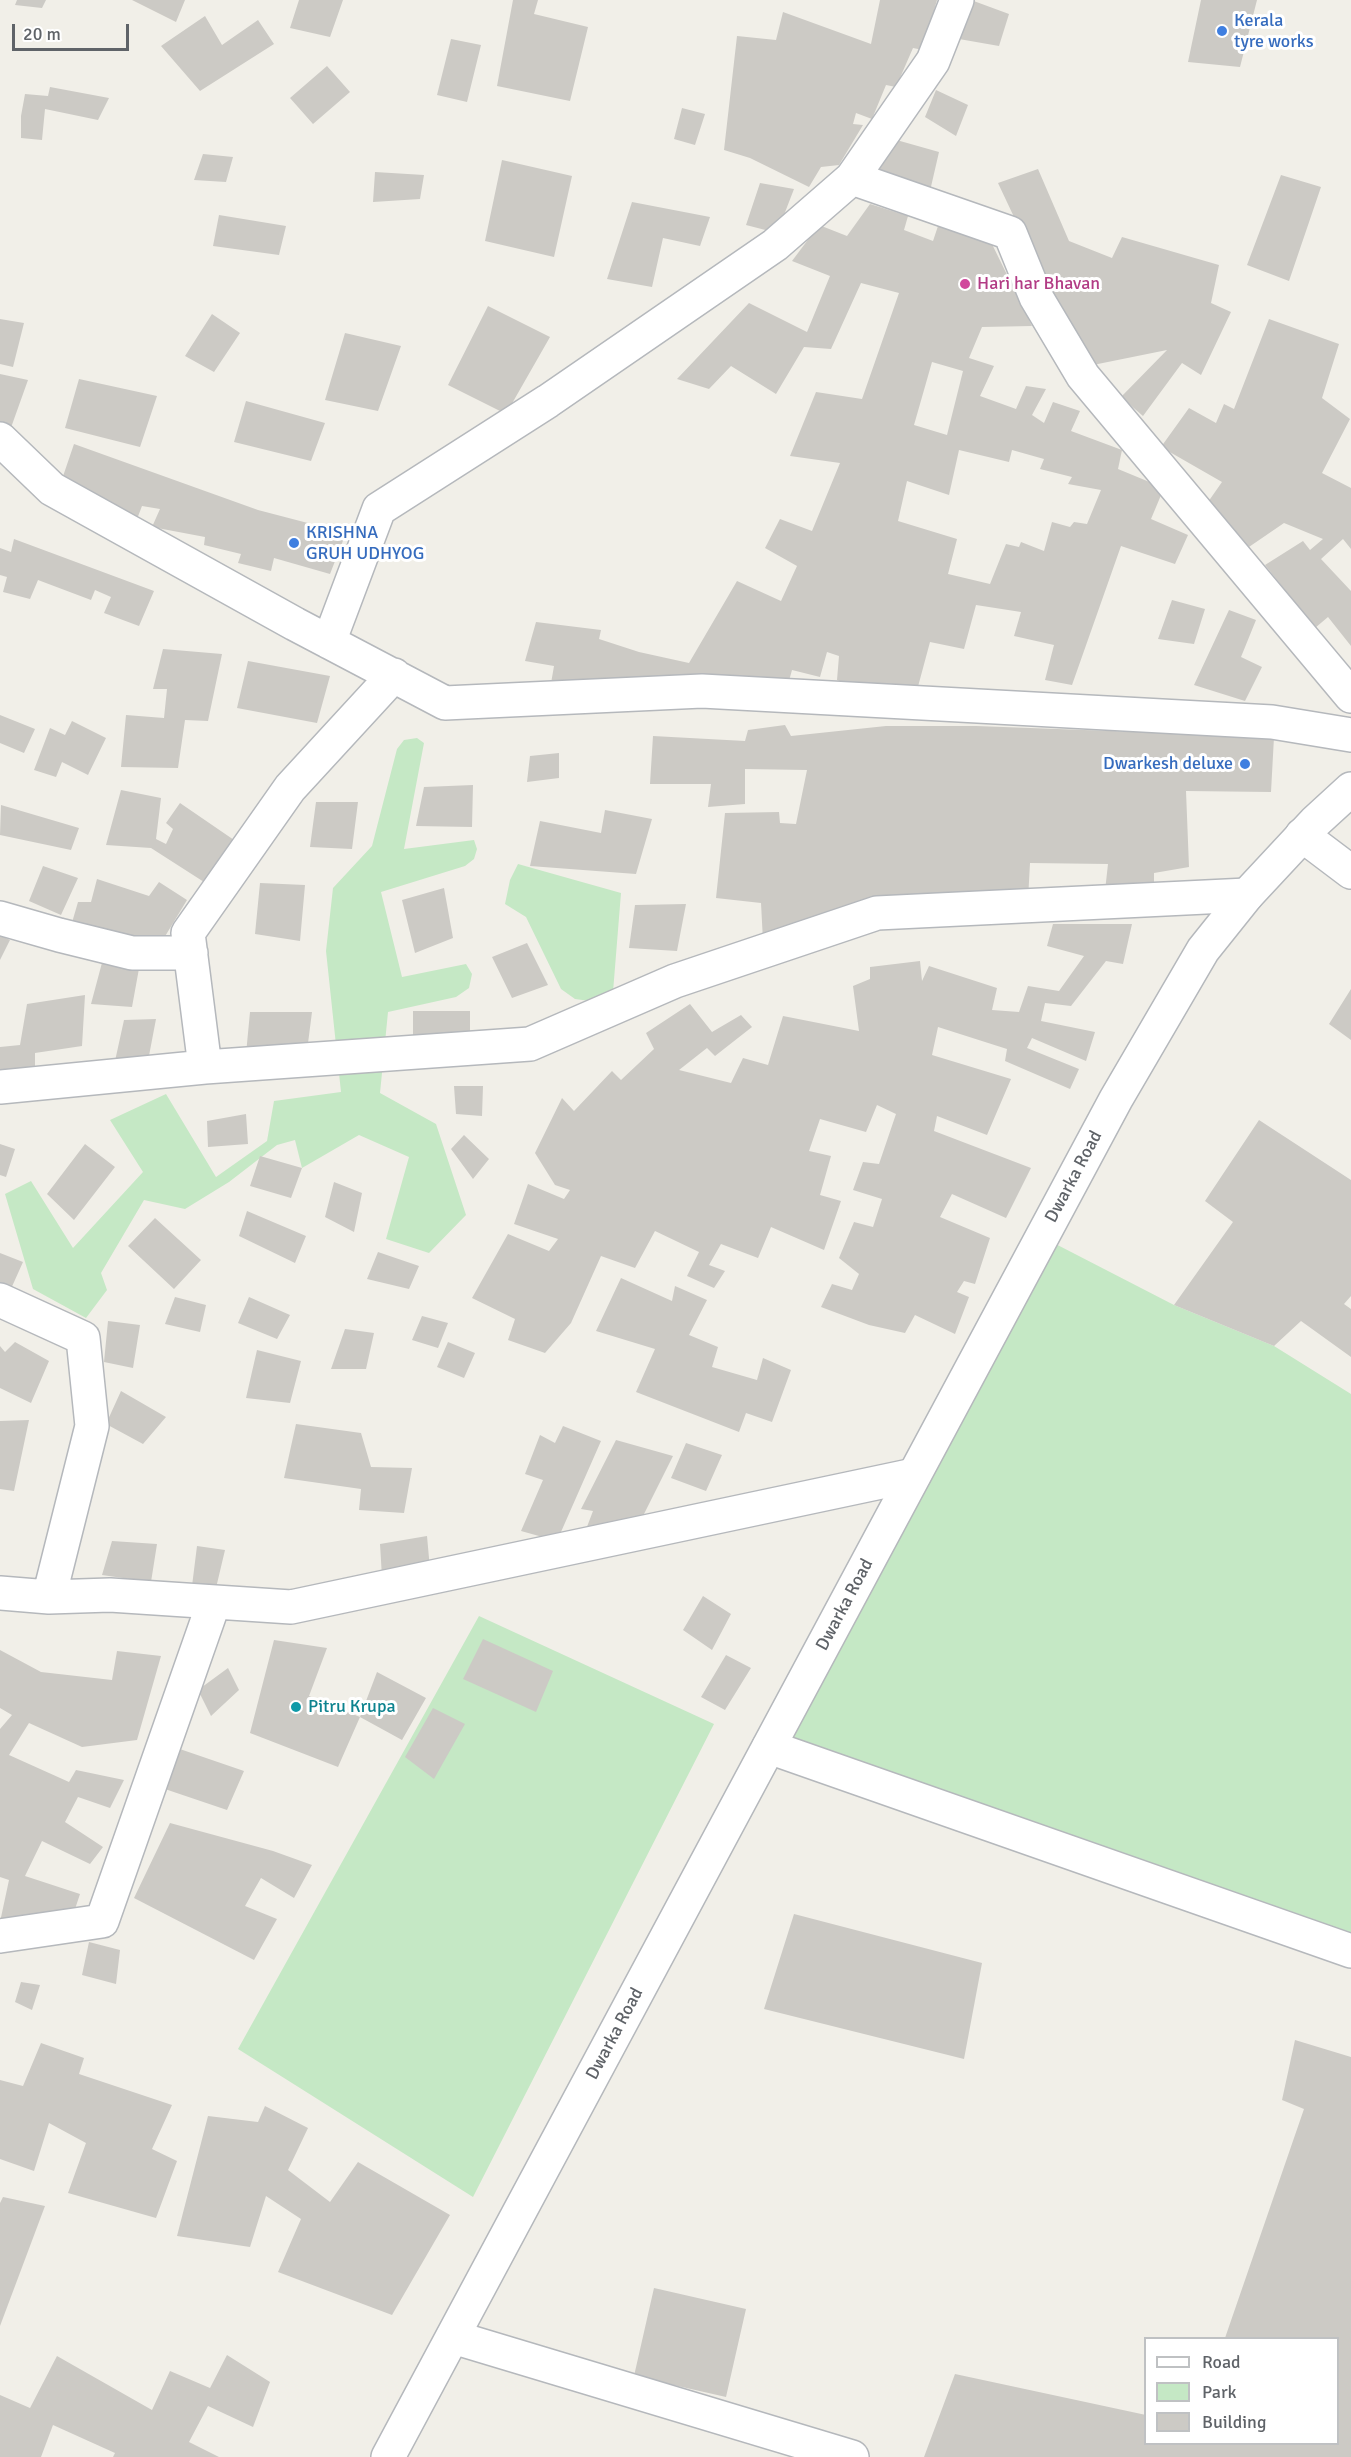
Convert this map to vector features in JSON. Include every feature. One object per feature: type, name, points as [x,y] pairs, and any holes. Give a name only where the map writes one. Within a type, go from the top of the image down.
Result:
[{"type":"street","points":[[329,642],[379,509],[548,401],[775,245],[852,178],[933,61],[957,0]]},
{"type":"street","points":[[852,178],[1010,233],[1036,297],[1083,376],[1351,696]]},
{"type":"street","points":[[0,440],[52,489],[329,642],[445,703],[702,691],[1272,722],[1351,735]]},
{"type":"street","points":[[205,1067],[188,933],[290,788],[394,675]]},
{"type":"street","name":"Dwarka Road","points":[[388,2457],[1116,1099],[1203,950],[1247,895],[1302,835],[1351,789]]},
{"type":"street","points":[[1302,835],[1351,872]]},
{"type":"street","points":[[0,1087],[205,1067],[530,1044],[675,981],[877,913],[1247,895]]},
{"type":"street","points":[[0,918],[132,952],[191,953]]},
{"type":"street","points":[[0,1300],[83,1338],[92,1426],[49,1597]]},
{"type":"street","points":[[0,1593],[49,1597],[111,1595],[291,1607],[914,1475]]},
{"type":"street","points":[[0,1936],[102,1921],[213,1602]]},
{"type":"street","points":[[769,1747],[1351,1951]]},
{"type":"street","points":[[453,2337],[852,2457]]},
{"type":"green space","points":[[417,738],[424,743],[404,849],[474,840],[477,849],[474,859],[465,866],[381,892],[402,977],[466,964],[472,974],[469,988],[456,997],[388,1012],[380,1093],[436,1124],[466,1215],[429,1253],[386,1239],[409,1157],[359,1135],[302,1168],[295,1140],[277,1145],[229,1182],[185,1209],[144,1200],[101,1273],[107,1290],[86,1318],[33,1289],[5,1194],[31,1181],[73,1248],[143,1172],[110,1120],[166,1094],[216,1177],[267,1141],[274,1101],[341,1092],[326,951],[333,888],[372,846],[397,749],[404,740]]},
{"type":"green space","points":[[518,864],[621,893],[613,992],[590,1001],[575,999],[561,989],[526,917],[505,904],[510,880]]},
{"type":"green space","points":[[1042,1237],[1174,1305],[1274,1346],[1351,1394],[1351,1951],[769,1747]]},
{"type":"green space","points":[[479,1616],[714,1724],[473,2197],[238,2049]]},
{"type":"building","points":[[17,0],[46,0],[42,8],[15,5]]},
{"type":"building","points":[[132,0],[185,0],[176,22]]},
{"type":"building","points":[[299,0],[343,0],[330,37],[290,28]]},
{"type":"building","points":[[513,0],[538,0],[534,14],[588,27],[570,101],[497,86]]},
{"type":"building","points":[[880,0],[937,0],[923,50],[913,48],[896,87],[886,85],[872,119],[856,113],[853,124],[863,125],[839,165],[821,167],[809,187],[750,158],[724,150],[737,36],[776,40],[783,12],[871,44]]},
{"type":"building","points":[[971,0],[1009,14],[999,46],[959,39]]},
{"type":"building","name":"Kerala tyre works","points":[[1201,0],[1257,0],[1240,67],[1188,62]]},
{"type":"building","points":[[205,16],[222,45],[258,20],[274,44],[200,91],[161,46]]},
{"type":"building","points":[[451,39],[481,45],[467,102],[437,95]]},
{"type":"building","points":[[327,66],[350,92],[313,124],[290,98]]},
{"type":"building","points":[[50,87],[109,98],[98,120],[45,109],[42,140],[21,138],[21,116],[25,94],[48,96]]},
{"type":"building","points":[[936,90],[968,105],[956,136],[925,117]]},
{"type":"building","points":[[682,108],[705,114],[695,145],[674,139]]},
{"type":"building","points":[[893,139],[939,152],[930,191],[872,175]]},
{"type":"building","points":[[203,154],[233,157],[226,182],[194,180]]},
{"type":"building","points":[[502,160],[572,176],[554,257],[485,241]]},
{"type":"building","points":[[1038,169],[1069,241],[1112,258],[1122,237],[1219,265],[1211,303],[1231,312],[1201,375],[1182,363],[1143,416],[1121,397],[1167,350],[1088,366],[1063,321],[998,183]]},
{"type":"building","points":[[375,172],[424,175],[420,199],[373,202]]},
{"type":"building","points":[[1281,175],[1321,187],[1289,281],[1247,265]]},
{"type":"building","points":[[760,183],[794,189],[777,233],[746,225]]},
{"type":"building","points":[[632,202],[710,217],[700,246],[663,238],[652,287],[607,279]]},
{"type":"building","points":[[870,204],[908,216],[904,230],[933,241],[938,226],[991,242],[1032,326],[982,327],[969,358],[994,366],[980,396],[1016,409],[1026,386],[1046,389],[1032,415],[1044,423],[1053,402],[1080,411],[1071,431],[1122,450],[1118,469],[1164,488],[1151,519],[1188,535],[1175,564],[1121,546],[1072,685],[1045,680],[1054,645],[1014,636],[1021,612],[976,605],[964,649],[930,642],[916,694],[865,692],[837,680],[839,656],[827,652],[820,677],[792,670],[787,688],[550,689],[554,666],[525,661],[536,622],[601,630],[599,639],[639,652],[689,663],[737,581],[781,601],[797,566],[765,548],[780,519],[812,531],[840,463],[790,456],[816,392],[862,399],[899,293],[861,283],[831,349],[804,347],[776,394],[731,366],[709,389],[677,379],[749,303],[807,332],[830,276],[792,261],[819,225],[847,236]],"holes":[[[932,362],[963,371],[947,435],[914,425]],[[959,450],[1009,462],[1012,450],[1044,459],[1040,469],[1072,477],[1068,484],[1101,490],[1087,524],[1074,522],[1070,527],[1052,522],[1044,551],[1021,542],[1019,547],[1006,544],[990,584],[948,574],[957,539],[898,521],[907,481],[949,495]]]},
{"type":"building","points":[[219,215],[286,226],[279,255],[213,246]]},
{"type":"building","points":[[488,306],[550,337],[506,414],[448,385]]},
{"type":"building","points":[[212,314],[240,333],[214,372],[185,356]]},
{"type":"building","points":[[0,319],[24,323],[13,367],[0,364]]},
{"type":"building","points":[[1269,319],[1339,344],[1322,398],[1350,419],[1322,473],[1351,488],[1351,549],[1343,539],[1321,559],[1351,591],[1351,646],[1328,617],[1315,628],[1265,565],[1303,541],[1310,550],[1323,539],[1284,523],[1246,549],[1208,502],[1222,482],[1161,447],[1189,408],[1216,423],[1224,404],[1234,409]]},
{"type":"building","points":[[345,333],[401,346],[378,411],[325,400]]},
{"type":"building","points":[[0,374],[28,380],[8,436],[0,428]]},
{"type":"building","points":[[79,379],[157,396],[140,447],[65,428]]},
{"type":"building","points":[[246,401],[325,423],[311,461],[234,442]]},
{"type":"building","points":[[74,444],[258,510],[346,533],[330,574],[274,558],[271,571],[238,563],[241,554],[204,545],[205,537],[152,527],[160,509],[142,506],[137,519],[59,488]]},
{"type":"building","points":[[14,539],[154,591],[139,626],[104,613],[111,597],[95,590],[91,600],[38,580],[30,599],[3,592],[7,577],[0,575],[0,548],[11,552]]},
{"type":"building","points":[[1172,600],[1205,609],[1194,644],[1158,639]]},
{"type":"building","points":[[1229,610],[1256,620],[1241,657],[1262,667],[1245,701],[1194,685]]},
{"type":"building","points":[[163,649],[222,654],[208,721],[185,720],[178,768],[121,767],[126,715],[164,718],[167,689],[153,689]]},
{"type":"building","points":[[248,661],[330,676],[317,723],[237,708]]},
{"type":"building","points":[[0,715],[35,729],[24,753],[0,743]]},
{"type":"building","points":[[72,721],[106,738],[88,775],[62,762],[56,777],[34,770],[50,728],[65,735]]},
{"type":"building","points":[[785,725],[791,736],[886,726],[976,726],[1274,737],[1271,792],[1186,791],[1189,867],[1154,873],[1154,888],[1105,891],[1108,864],[1030,863],[1028,900],[763,941],[761,903],[716,898],[725,813],[779,812],[780,823],[796,824],[807,770],[745,769],[745,804],[708,807],[711,784],[650,784],[653,736],[745,741],[748,730]]},
{"type":"building","points":[[559,753],[559,778],[527,782],[530,756]]},
{"type":"building","points":[[473,785],[472,827],[416,826],[424,787]]},
{"type":"building","points":[[121,790],[161,798],[156,839],[166,844],[173,829],[166,823],[180,803],[234,840],[204,882],[151,848],[106,845]]},
{"type":"building","points":[[316,802],[358,802],[352,849],[310,847]]},
{"type":"building","points":[[1,805],[79,828],[71,850],[0,835]]},
{"type":"building","points":[[605,810],[652,819],[636,874],[530,866],[540,821],[601,833]]},
{"type":"building","points":[[43,866],[78,878],[61,915],[29,901]]},
{"type":"building","points":[[97,879],[149,896],[159,882],[187,900],[161,943],[71,926],[78,902],[91,902]]},
{"type":"building","points":[[260,883],[305,885],[300,941],[255,934]]},
{"type":"building","points":[[444,888],[453,938],[415,953],[402,900]]},
{"type":"building","points":[[686,904],[677,951],[629,948],[635,905]]},
{"type":"building","points":[[1053,924],[1132,924],[1123,964],[1106,961],[1071,1006],[1045,1003],[1041,1021],[1095,1032],[1086,1061],[1032,1038],[1027,1048],[1079,1069],[1070,1089],[1005,1061],[1007,1049],[938,1027],[932,1055],[1011,1079],[987,1135],[937,1116],[934,1131],[1031,1168],[1006,1218],[952,1194],[940,1217],[990,1238],[975,1284],[964,1281],[957,1292],[969,1297],[955,1334],[915,1315],[905,1333],[869,1325],[821,1307],[832,1284],[852,1290],[859,1274],[839,1258],[854,1222],[873,1227],[882,1199],[853,1190],[863,1162],[879,1164],[896,1114],[877,1105],[866,1132],[820,1119],[809,1151],[831,1156],[820,1195],[841,1201],[824,1250],[771,1227],[758,1258],[721,1244],[709,1265],[725,1271],[714,1288],[687,1276],[699,1252],[655,1231],[635,1268],[601,1256],[571,1323],[545,1353],[508,1340],[515,1319],[472,1298],[508,1234],[549,1251],[558,1239],[514,1224],[528,1184],[564,1199],[570,1190],[555,1185],[535,1153],[562,1098],[574,1111],[612,1071],[621,1080],[654,1049],[646,1033],[690,1004],[712,1032],[741,1015],[752,1027],[715,1056],[707,1048],[679,1070],[731,1083],[743,1058],[768,1065],[783,1016],[859,1031],[853,986],[870,979],[870,967],[920,961],[922,981],[929,966],[997,988],[992,1010],[1019,1012],[1028,986],[1059,991],[1084,956],[1047,946]]},
{"type":"building","points":[[0,935],[10,940],[0,960]]},
{"type":"building","points":[[527,943],[548,985],[512,998],[492,957]]},
{"type":"building","points":[[103,959],[140,963],[132,1007],[91,1004]]},
{"type":"building","points":[[1351,989],[1351,1040],[1329,1024]]},
{"type":"building","points":[[85,995],[82,1046],[35,1053],[35,1071],[0,1075],[0,1047],[20,1045],[27,1004]]},
{"type":"building","points":[[413,1011],[470,1011],[470,1037],[413,1038]]},
{"type":"building","points":[[250,1012],[312,1012],[307,1051],[246,1054]]},
{"type":"building","points":[[156,1019],[148,1061],[115,1061],[124,1020]]},
{"type":"building","points":[[454,1086],[483,1086],[482,1116],[456,1114]]},
{"type":"building","points":[[246,1114],[248,1144],[208,1147],[207,1121]]},
{"type":"building","points":[[1259,1120],[1351,1180],[1351,1296],[1344,1304],[1351,1309],[1351,1357],[1301,1321],[1274,1346],[1174,1305],[1233,1222],[1205,1201]]},
{"type":"building","points":[[464,1135],[489,1159],[473,1179],[451,1149]]},
{"type":"building","points":[[0,1144],[15,1149],[6,1177],[0,1175]]},
{"type":"building","points":[[85,1144],[115,1167],[74,1220],[47,1194]]},
{"type":"building","points":[[260,1156],[302,1168],[291,1198],[250,1186]]},
{"type":"building","points":[[334,1182],[362,1193],[354,1232],[325,1217]]},
{"type":"building","points":[[247,1211],[306,1236],[295,1263],[239,1236]]},
{"type":"building","points":[[155,1218],[201,1260],[174,1289],[128,1246]]},
{"type":"building","points":[[378,1252],[419,1266],[409,1289],[367,1279]]},
{"type":"building","points":[[0,1253],[23,1262],[10,1291],[0,1287]]},
{"type":"building","points":[[621,1278],[672,1301],[675,1286],[707,1300],[689,1335],[718,1347],[712,1367],[757,1380],[763,1358],[791,1370],[772,1422],[746,1413],[739,1432],[636,1392],[655,1349],[596,1331]]},
{"type":"building","points":[[175,1297],[206,1305],[200,1332],[165,1324]]},
{"type":"building","points":[[249,1297],[290,1315],[277,1339],[238,1323]]},
{"type":"building","points":[[422,1316],[448,1323],[438,1348],[412,1340]]},
{"type":"building","points":[[108,1321],[140,1325],[133,1368],[104,1362]]},
{"type":"building","points":[[345,1329],[374,1333],[366,1369],[331,1369]]},
{"type":"building","points":[[15,1342],[49,1361],[31,1403],[0,1388],[0,1346],[5,1352]]},
{"type":"building","points":[[448,1342],[475,1353],[464,1378],[437,1367]]},
{"type":"building","points":[[257,1350],[301,1361],[290,1403],[246,1398]]},
{"type":"building","points":[[121,1391],[166,1417],[143,1444],[106,1424]]},
{"type":"building","points":[[29,1420],[14,1491],[0,1489],[0,1421]]},
{"type":"building","points":[[296,1424],[361,1433],[371,1467],[412,1468],[404,1513],[359,1510],[361,1489],[284,1478]]},
{"type":"building","points":[[563,1426],[601,1441],[557,1541],[521,1531],[543,1480],[525,1474],[540,1435],[555,1443]]},
{"type":"building","points":[[616,1440],[673,1456],[641,1520],[585,1532],[593,1511],[581,1509]]},
{"type":"building","points":[[686,1443],[722,1455],[706,1491],[671,1478]]},
{"type":"building","points":[[427,1536],[430,1569],[382,1577],[380,1544]]},
{"type":"building","points":[[112,1541],[157,1544],[151,1582],[102,1575]]},
{"type":"building","points":[[197,1546],[225,1550],[216,1588],[192,1586]]},
{"type":"building","points":[[703,1596],[731,1614],[712,1650],[683,1630]]},
{"type":"building","points":[[483,1639],[553,1671],[536,1712],[463,1679]]},
{"type":"building","name":"Pitru Krupa","points":[[274,1640],[327,1648],[309,1696],[360,1717],[338,1767],[250,1733]]},
{"type":"building","points":[[0,1650],[41,1672],[112,1680],[117,1651],[161,1656],[137,1740],[82,1747],[29,1723],[9,1755],[69,1782],[76,1770],[124,1780],[110,1808],[78,1797],[65,1822],[103,1847],[90,1864],[42,1841],[25,1876],[80,1894],[72,1918],[0,1922],[9,1880],[0,1877],[0,1729],[12,1715],[0,1708]]},
{"type":"building","points":[[726,1655],[751,1668],[725,1710],[701,1697]]},
{"type":"building","points":[[228,1668],[239,1690],[211,1716],[198,1690]]},
{"type":"building","points":[[377,1672],[426,1698],[402,1740],[360,1717]]},
{"type":"building","points":[[433,1708],[465,1724],[434,1779],[405,1757]]},
{"type":"building","points":[[171,1746],[244,1771],[227,1810],[159,1787]]},
{"type":"building","points":[[170,1823],[273,1851],[312,1865],[294,1898],[261,1878],[245,1906],[277,1919],[254,1960],[134,1898]]},
{"type":"building","points":[[794,1914],[982,1963],[964,2059],[764,2009]]},
{"type":"building","points":[[89,1942],[120,1950],[116,1984],[82,1975]]},
{"type":"building","points":[[21,1982],[40,1985],[32,2010],[15,2002]]},
{"type":"building","points":[[1295,2040],[1351,2057],[1351,2457],[924,2457],[955,2374],[1144,2415],[1144,2445],[1339,2445],[1339,2337],[1225,2337],[1304,2109],[1282,2100]]},
{"type":"building","points":[[41,2043],[84,2058],[79,2074],[172,2105],[152,2149],[177,2161],[156,2218],[68,2193],[86,2143],[49,2123],[34,2171],[0,2159],[0,2080],[23,2086]]},
{"type":"building","points":[[265,2106],[308,2128],[288,2170],[330,2202],[358,2162],[450,2215],[392,2315],[278,2272],[301,2219],[266,2196],[250,2247],[177,2236],[208,2116],[258,2122]]},
{"type":"building","points":[[3,2197],[45,2206],[0,2326],[0,2203]]},
{"type":"building","points":[[654,2288],[746,2309],[726,2397],[634,2376]]},
{"type":"building","points":[[227,2355],[270,2382],[253,2427],[208,2406],[189,2442],[219,2457],[113,2457],[115,2453],[53,2425],[41,2457],[0,2457],[0,2395],[30,2408],[57,2356],[152,2410],[170,2371],[210,2388]]},
{"type":"place","name":"Kerala tyre works","points":[[1222,31]]},
{"type":"place","name":"Hari har Bhavan","points":[[965,284]]},
{"type":"place","name":"KRISHNA GRUH UDHYOG","points":[[294,543]]},
{"type":"place","name":"Dwarkesh deluxe","points":[[1245,764]]},
{"type":"place","name":"Pitru Krupa","points":[[296,1707]]}]
